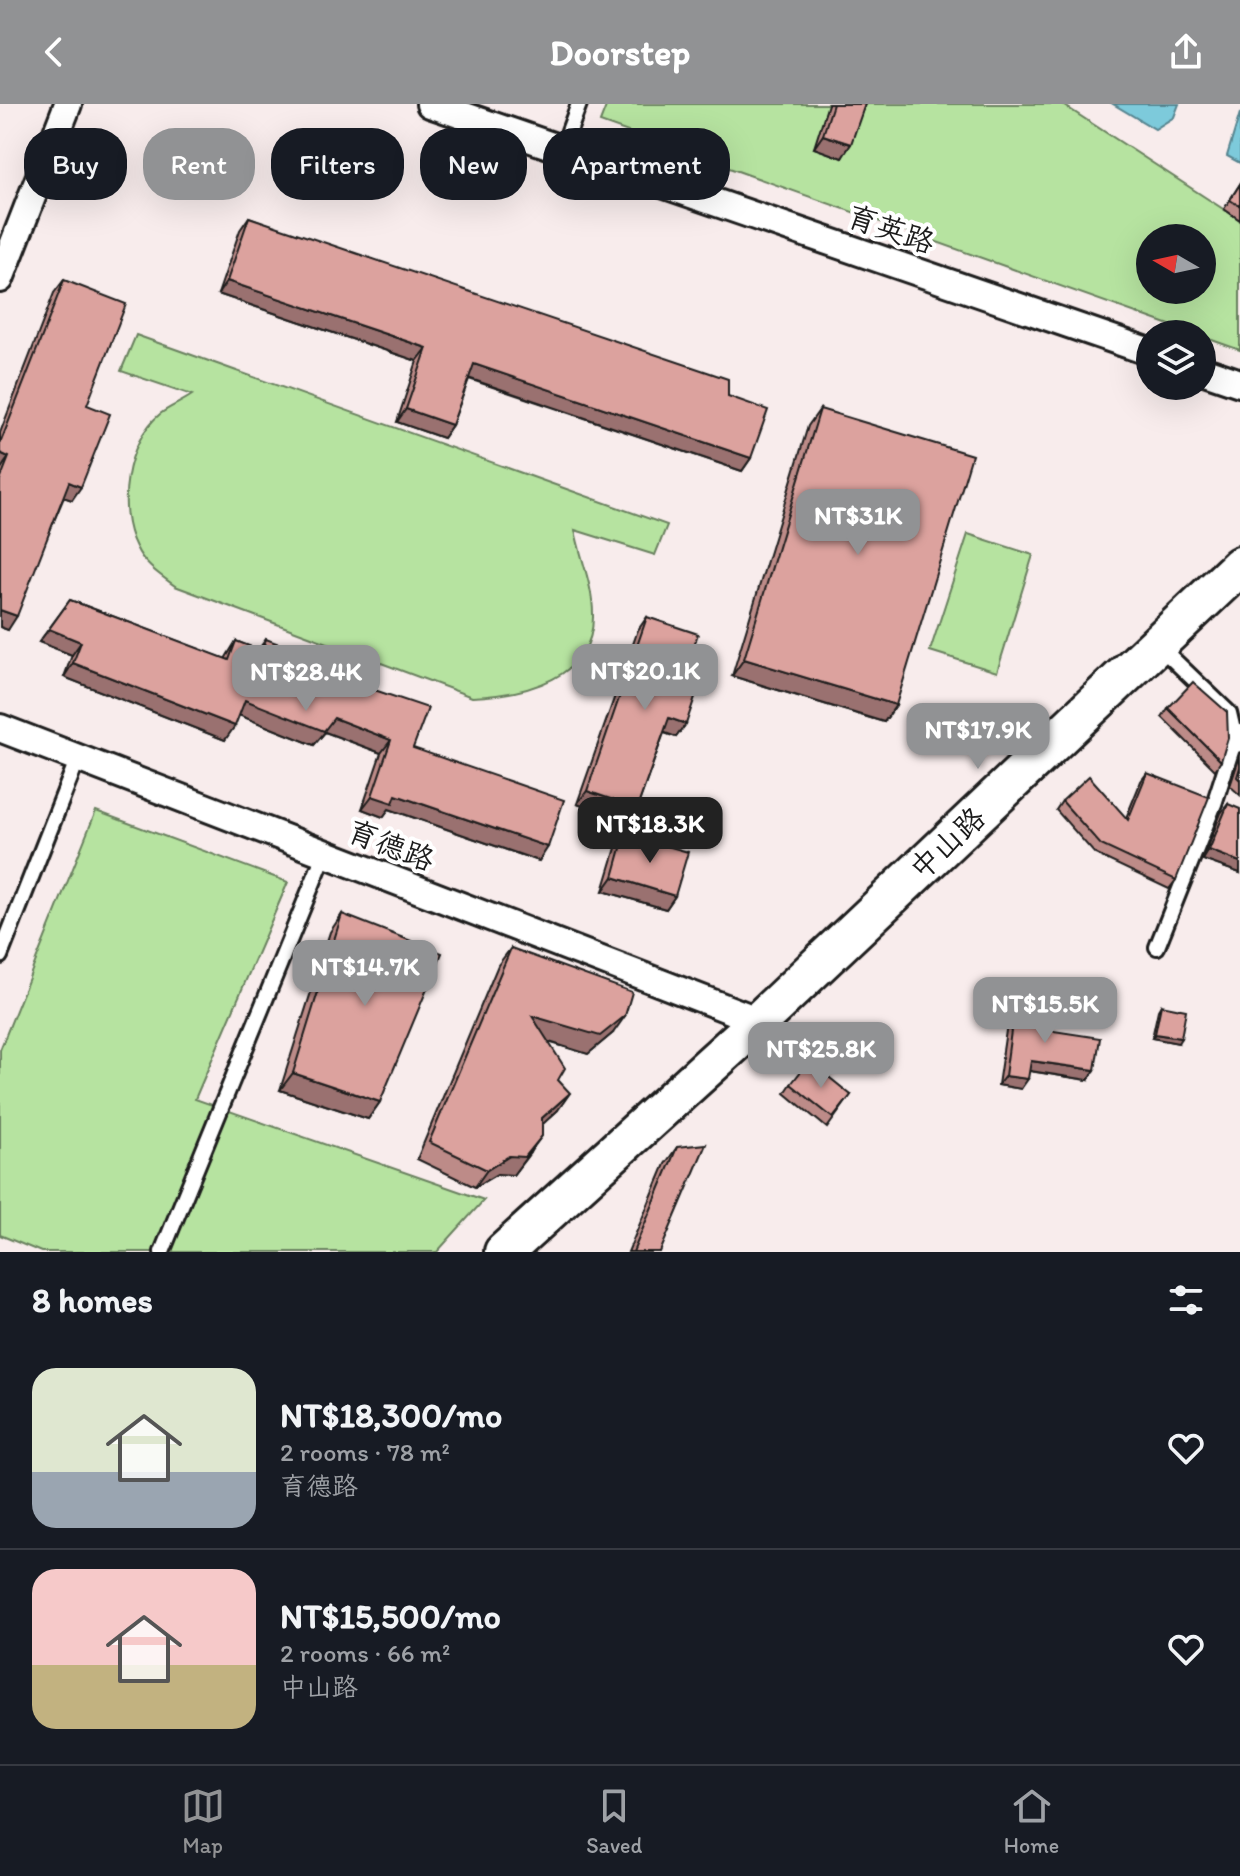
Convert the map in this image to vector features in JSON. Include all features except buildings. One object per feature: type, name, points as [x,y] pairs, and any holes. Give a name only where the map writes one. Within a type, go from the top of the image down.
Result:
[{"type":"main road","name":"中山路","points":[[504,1252],[759,1021],[1240,566]]},
{"type":"street","points":[[0,279],[68,104]]},
{"type":"street","name":"育英路","points":[[430,104],[543,143]]},
{"type":"street","name":"育英路","points":[[708,200],[1136,347]]},
{"type":"street","points":[[1216,375],[1240,383]]},
{"type":"street","name":"育德路","points":[[0,728],[759,1021]]},
{"type":"lane","points":[[570,128],[579,104]]},
{"type":"lane","points":[[1157,644],[1229,713],[1238,738],[1157,947]]},
{"type":"lane","points":[[0,956],[78,758]]},
{"type":"lane","points":[[162,1252],[325,853]]},
{"type":"green space","points":[[607,104],[1062,104],[1240,220],[1240,350],[1216,341],[1216,320],[1156,320],[730,168],[730,128],[617,128],[600,122]]},
{"type":"green space","points":[[136,335],[667,525],[655,555],[575,530],[589,582],[593,614],[590,636],[582,654],[569,668],[533,687],[472,697],[175,586],[148,564],[136,547],[127,514],[126,496],[132,458],[148,426],[164,411],[192,395],[121,371]]},
{"type":"green space","points":[[968,534],[1033,555],[997,672],[930,651]]},
{"type":"green space","points":[[96,811],[288,882],[195,1099],[484,1200],[437,1252],[41,1252],[0,1235],[0,1050]]},
{"type":"water","points":[[1113,104],[1179,104],[1174,117],[1155,129]]},
{"type":"water","points":[[1240,113],[1240,163],[1227,156]]}]
